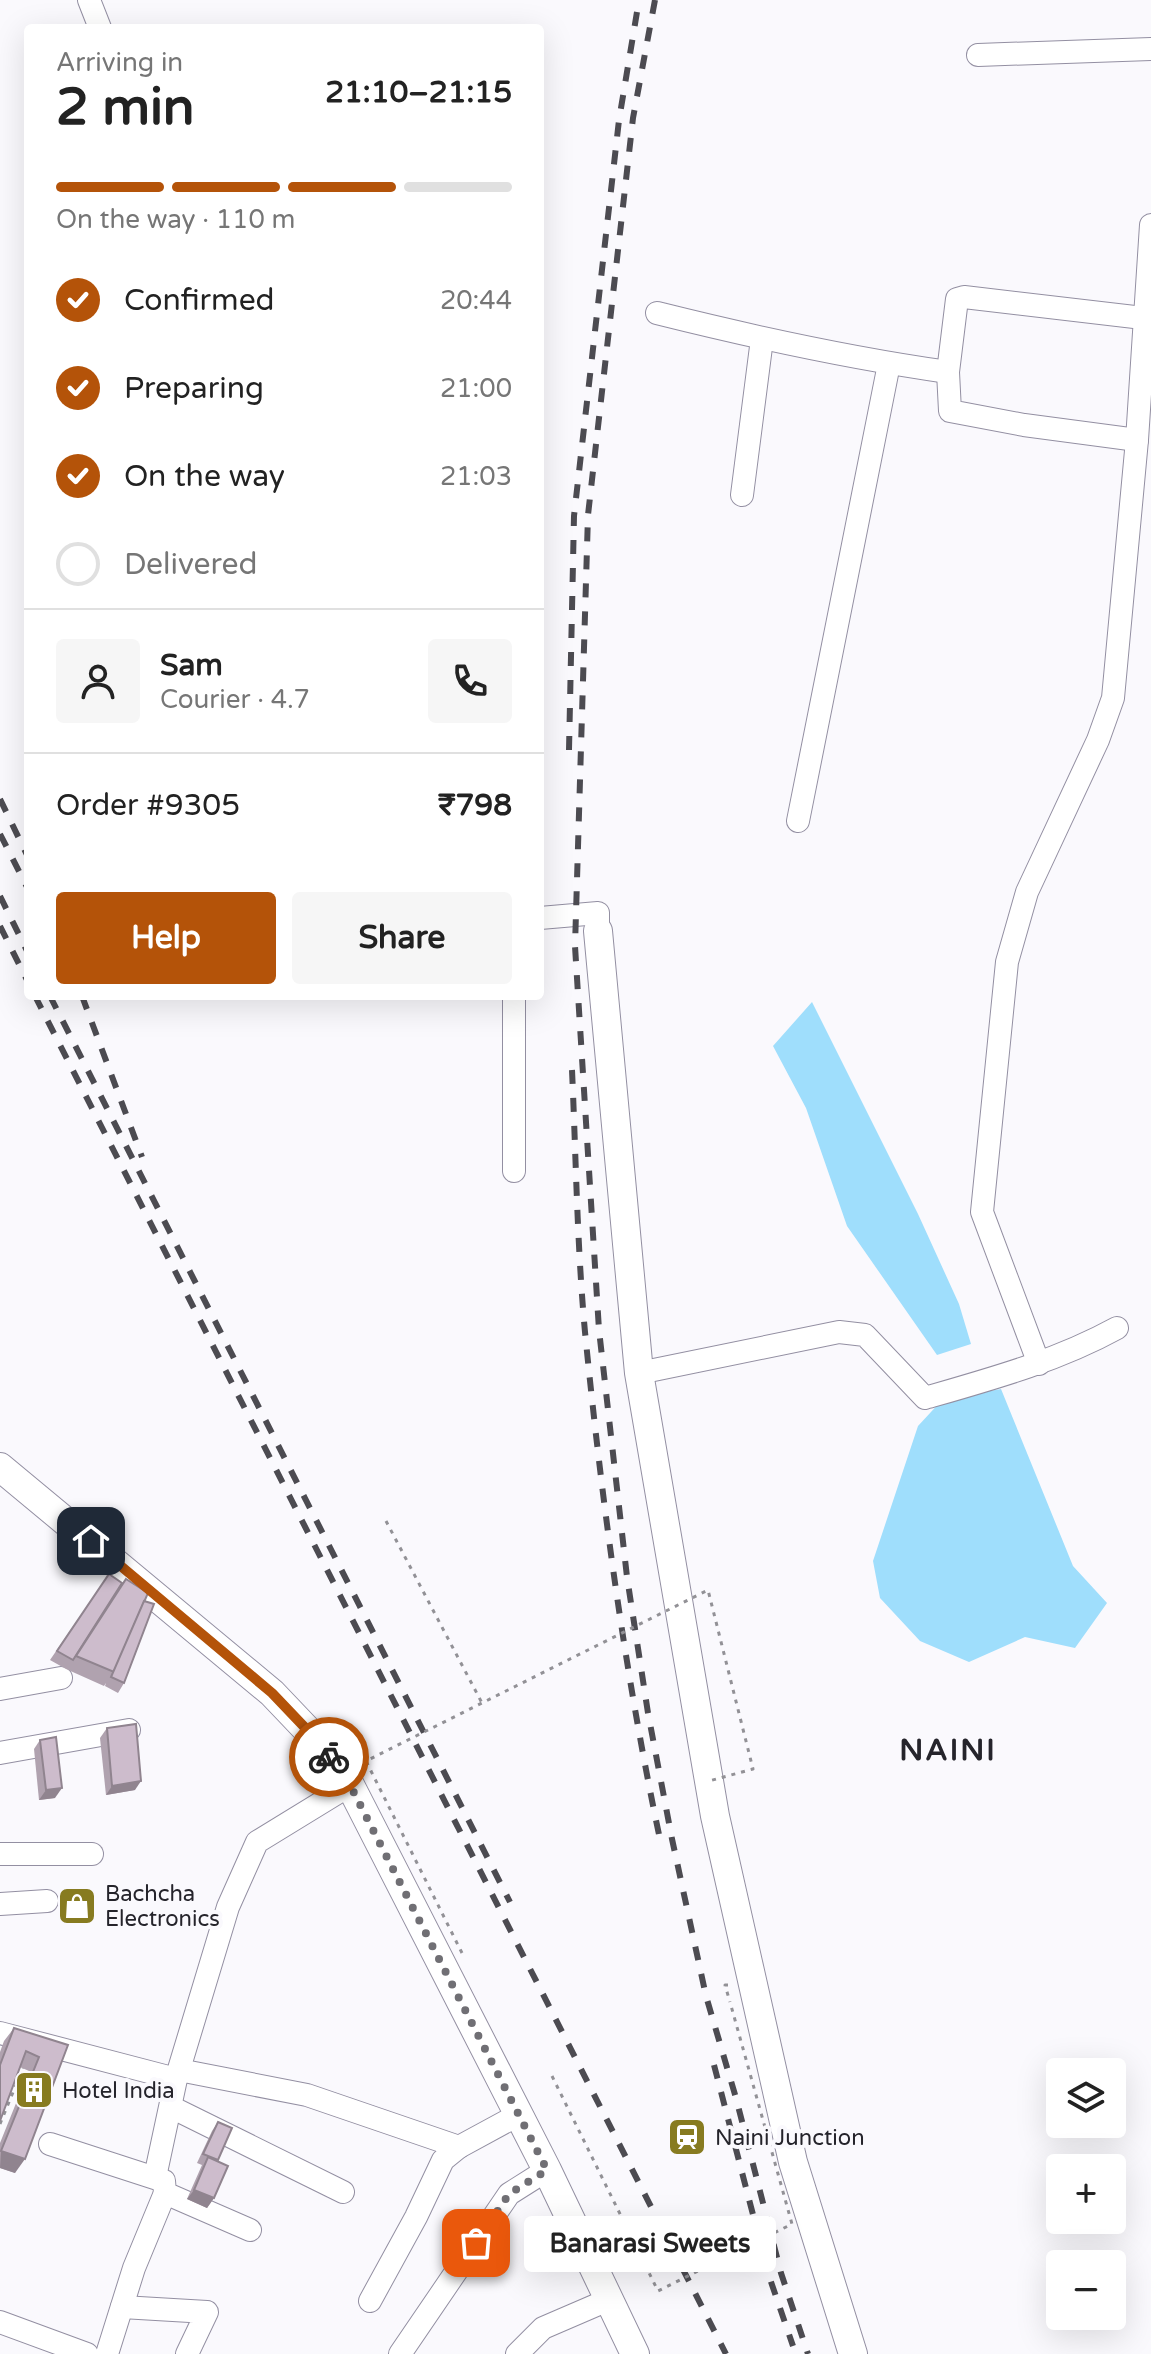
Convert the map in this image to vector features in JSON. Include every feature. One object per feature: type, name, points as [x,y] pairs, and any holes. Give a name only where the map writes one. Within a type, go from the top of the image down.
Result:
[{"type":"street","points":[[89,0],[98,24]]},
{"type":"street","points":[[978,55],[1151,49]]},
{"type":"street","points":[[1039,1364],[982,1212],[1007,962],[1027,892],[1098,740],[1113,698],[1137,440],[1151,225]]},
{"type":"street","points":[[1137,440],[1024,425],[950,411],[948,372],[957,299],[964,297],[1143,318]]},
{"type":"street","points":[[657,313],[762,339],[889,364],[948,372]]},
{"type":"street","points":[[742,495],[762,339]]},
{"type":"street","points":[[798,821],[889,364]]},
{"type":"street","points":[[544,918],[598,913],[639,1373],[709,1781],[793,2162],[853,2354]]},
{"type":"street","points":[[514,1000],[514,1171]]},
{"type":"street","points":[[639,1373],[839,1332],[865,1335],[925,1398],[1039,1364],[1117,1328]]},
{"type":"street","points":[[0,1467],[272,1693],[312,1735],[350,1785],[547,2170],[635,2354]]},
{"type":"street","points":[[0,1689],[61,1678]]},
{"type":"street","points":[[0,1753],[129,1730]]},
{"type":"street","points":[[107,2354],[160,2185],[178,2075],[228,1907],[257,1842],[350,1785]]},
{"type":"street","points":[[0,1854],[92,1854]]},
{"type":"street","points":[[0,1904],[47,1901]]},
{"type":"street","points":[[0,2033],[178,2075],[307,2095],[459,2147]]},
{"type":"street","points":[[171,2107],[343,2192]]},
{"type":"street","points":[[370,2301],[443,2160],[459,2147],[518,2115]]},
{"type":"street","points":[[50,2144],[160,2185],[250,2230]]},
{"type":"street","points":[[409,2351],[509,2194],[547,2170]]},
{"type":"street","points":[[517,2354],[543,2328],[608,2300]]},
{"type":"street","points":[[122,2307],[207,2312],[187,2354]]},
{"type":"street","points":[[0,2322],[87,2354]]},
{"type":"path","points":[[386,1521],[482,1703]]},
{"type":"path","points":[[462,1953],[366,1761],[708,1590],[753,1769],[709,1781]]},
{"type":"path","points":[[552,2076],[658,2291],[792,2224],[730,2002]]},
{"type":"path","points":[[0,2124],[23,2068]]},
{"type":"water","points":[[812,1002],[918,1214],[959,1304],[971,1344],[937,1355],[847,1226],[806,1108],[773,1046]]},
{"type":"water","points":[[1001,1389],[1073,1566],[1107,1603],[1075,1648],[1025,1637],[969,1662],[920,1641],[880,1598],[873,1561],[918,1426],[943,1399]]},
{"type":"building","points":[[109,1574],[122,1583],[73,1660],[57,1651]]},
{"type":"building","points":[[126,1579],[148,1593],[114,1672],[76,1656]]},
{"type":"building","points":[[144,1601],[154,1604],[124,1683],[111,1677]]},
{"type":"building","points":[[136,1724],[141,1781],[112,1786],[107,1728]]},
{"type":"building","points":[[56,1737],[62,1788],[46,1790],[40,1740]]},
{"type":"building","name":"Hotel India","points":[[14,2028],[68,2045],[25,2159],[1,2151],[39,2057],[26,2051],[0,2121],[0,2065]]},
{"type":"building","points":[[218,2122],[232,2128],[218,2160],[203,2154]]},
{"type":"building","points":[[208,2157],[228,2166],[214,2198],[194,2190]]},
{"type":"railway","points":[[569,750],[574,516],[619,120],[639,0]]},
{"type":"railway","points":[[655,0],[633,118],[588,515],[575,946],[599,1330],[627,1577],[672,1839],[706,1996],[781,2273],[808,2354]]},
{"type":"railway","points":[[0,799],[24,849]]},
{"type":"railway","points":[[0,834],[24,881]]},
{"type":"railway","points":[[0,896],[24,945]]},
{"type":"railway","points":[[0,926],[24,974]]},
{"type":"railway","points":[[37,1000],[726,2354]]},
{"type":"railway","points":[[52,1000],[510,1902]]},
{"type":"railway","points":[[83,1000],[142,1157]]},
{"type":"railway","points":[[572,1070],[582,1299],[599,1460],[626,1653],[661,1844]]},
{"type":"railway","points":[[714,2065],[769,2276],[793,2346]]},
{"type":"way so far","points":[[329,1757],[350,1785],[547,2170],[509,2194],[476,2243]]},
{"type":"place","name":"Bachcha Electronics","points":[[77,1906]]},
{"type":"place","name":"Hotel India","points":[[34,2090]]},
{"type":"place","name":"Naini Junction","points":[[687,2137]]},
{"type":"place","name":"Banarasi Sweets","points":[[476,2243]]},
{"type":"district","name":"NAINI","points":[[948,1750]]},
{"type":"route","points":[[91,1541],[272,1693],[329,1757]]}]
